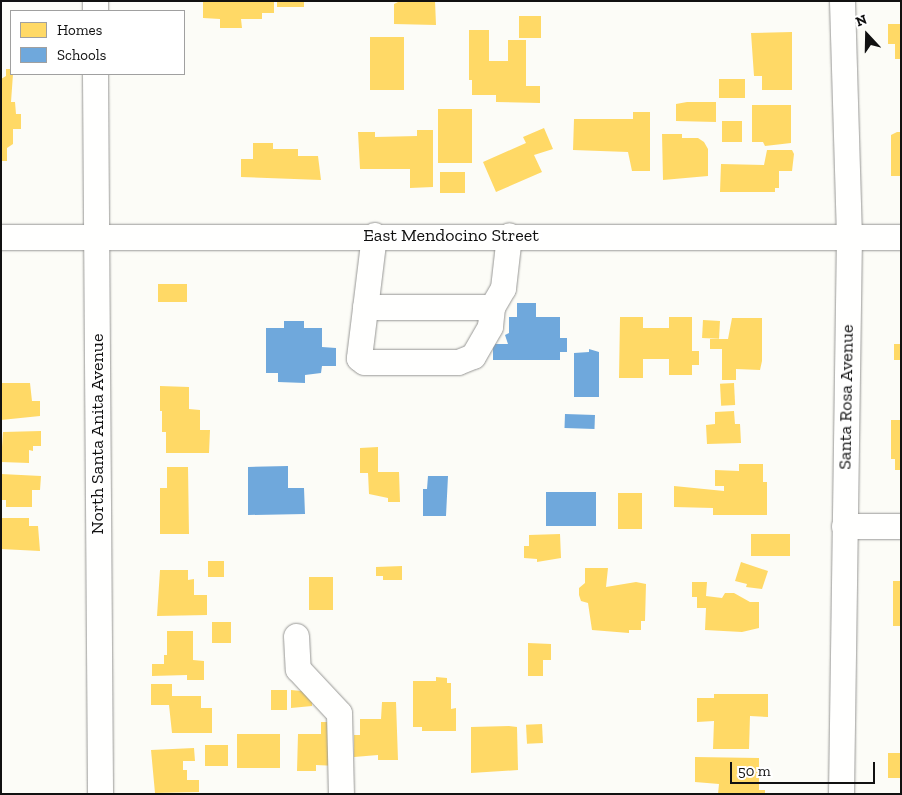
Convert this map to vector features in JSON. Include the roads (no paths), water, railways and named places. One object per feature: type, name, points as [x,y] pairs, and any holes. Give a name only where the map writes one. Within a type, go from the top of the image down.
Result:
[{"type":"street","name":"Santa Rosa Avenue","points":[[841,794],[849,237],[842,1]]},
{"type":"street","name":"North Santa Anita Avenue","points":[[95,75],[100,794]]},
{"type":"street","name":"East Mendocino Street","points":[[1,237],[374,235],[901,237]]},
{"type":"street","points":[[374,235],[359,358],[364,362],[458,362],[473,356],[490,326],[492,307],[503,288],[508,236]]},
{"type":"street","points":[[365,307],[492,307]]},
{"type":"street","points":[[844,526],[901,526]]},
{"type":"street","points":[[296,636],[298,669],[339,713],[341,794]]}]
